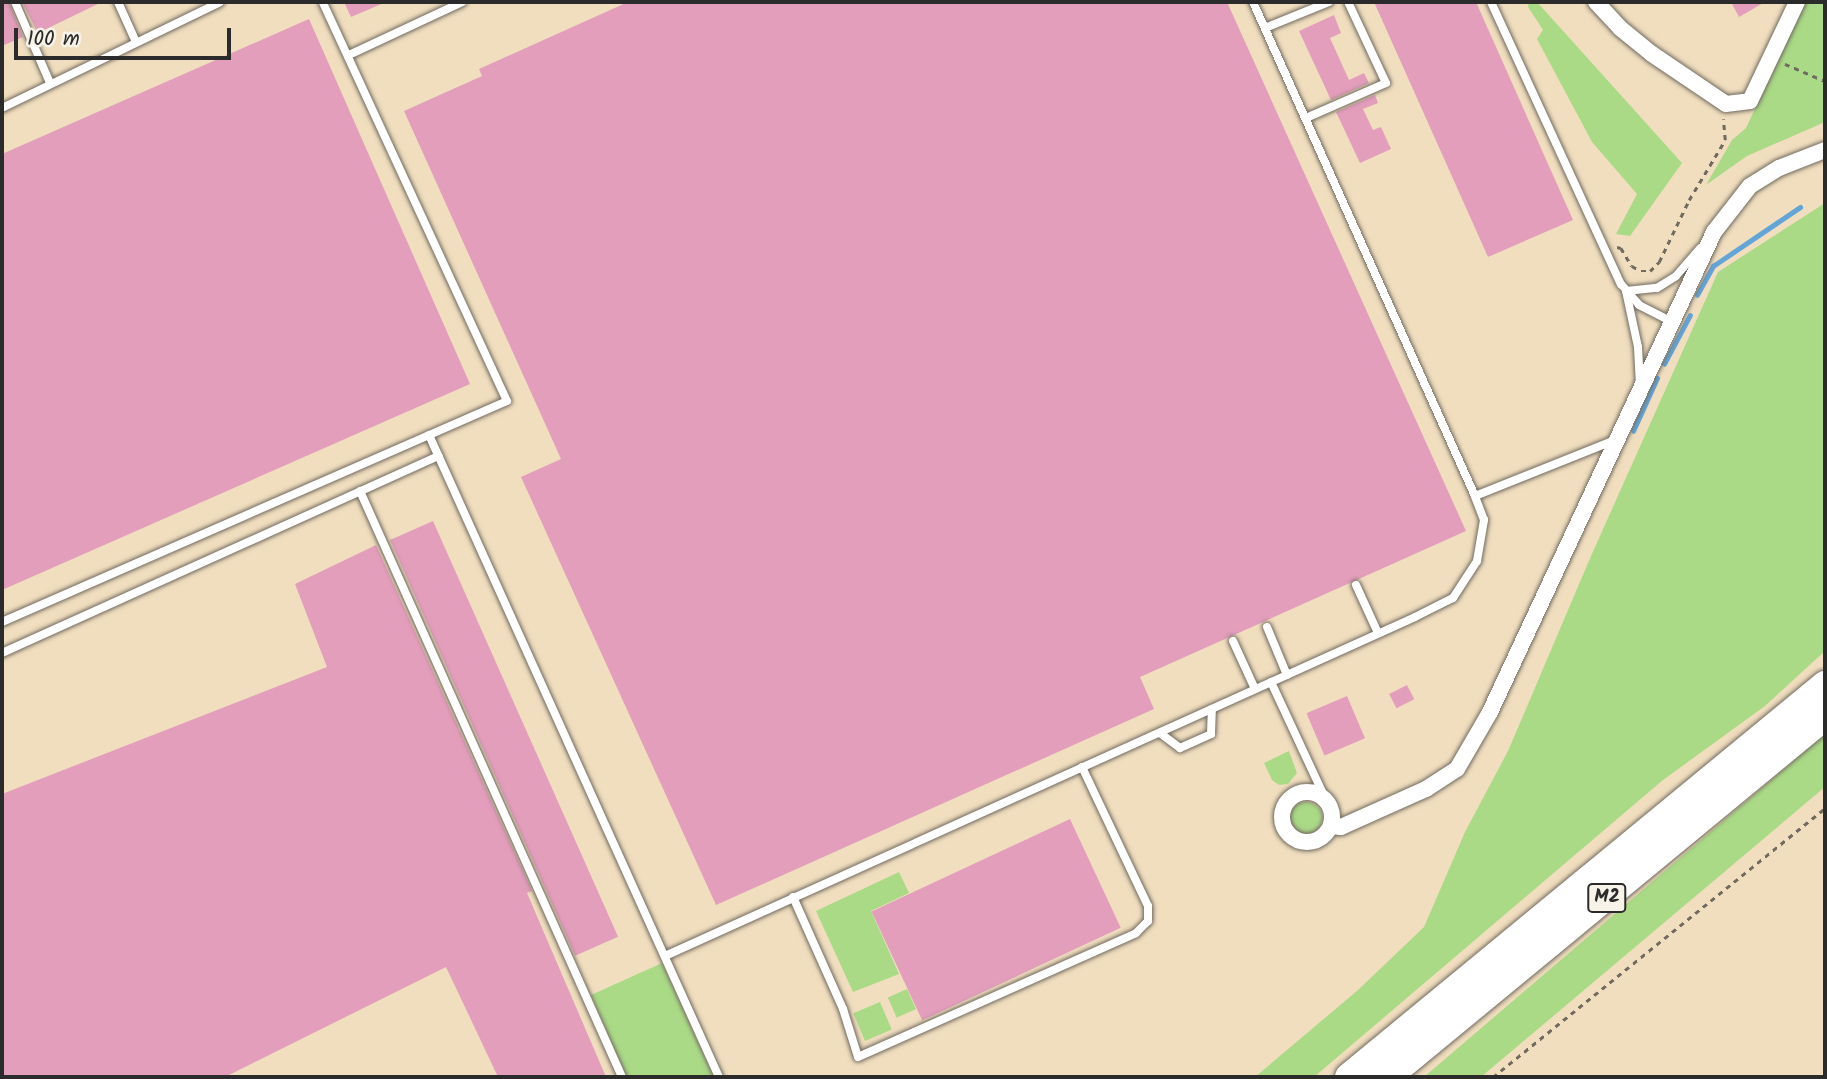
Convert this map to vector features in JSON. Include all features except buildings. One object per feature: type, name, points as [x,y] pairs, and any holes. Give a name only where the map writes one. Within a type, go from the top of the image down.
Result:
[{"type":"highway","name":"M2","points":[[1349,1077],[1825,685]]},
{"type":"highway","name":"M2","points":[[1387,1077],[1825,716]]},
{"type":"street","points":[[1596,2],[1620,28],[1652,54],[1726,104],[1750,101],[1797,2]]},
{"type":"street","points":[[1331,826],[1342,827],[1426,789],[1457,769],[1490,712],[1714,232],[1750,186],[1779,168],[1825,150]]},
{"type":"street","points":[[1312,792],[1326,800],[1332,813],[1331,826],[1322,838],[1307,842],[1292,837],[1282,823],[1284,806],[1295,794],[1312,792]]},
{"type":"lane","points":[[15,2],[50,83]]},
{"type":"lane","points":[[118,2],[136,42]]},
{"type":"lane","points":[[2,622],[507,401],[323,2]]},
{"type":"lane","points":[[437,2],[442,11]]},
{"type":"lane","points":[[349,55],[462,2]]},
{"type":"lane","points":[[666,956],[1453,598],[1477,561],[1484,520],[1475,496],[1253,2]]},
{"type":"lane","points":[[1265,28],[1329,2]]},
{"type":"lane","points":[[1306,118],[1386,83],[1348,2]]},
{"type":"lane","points":[[1491,2],[1626,291],[1641,368],[1639,390]]},
{"type":"lane","points":[[2,108],[214,3]]},
{"type":"lane","points":[[1626,291],[1657,288],[1676,276],[1714,232]]},
{"type":"lane","points":[[1626,291],[1650,313],[1671,321]]},
{"type":"lane","points":[[429,435],[719,1077]]},
{"type":"lane","points":[[1475,496],[1617,439]]},
{"type":"lane","points":[[2,653],[439,456]]},
{"type":"lane","points":[[360,491],[622,1077]]},
{"type":"lane","points":[[1356,585],[1378,634]]},
{"type":"lane","points":[[1267,627],[1287,675]]},
{"type":"lane","points":[[1233,641],[1255,689]]},
{"type":"lane","points":[[1271,682],[1326,800]]},
{"type":"lane","points":[[1160,733],[1180,748],[1211,734],[1212,709]]},
{"type":"lane","points":[[793,897],[844,1009],[858,1057],[1136,933],[1148,921],[1148,906],[1082,767]]},
{"type":"path","points":[[1786,64],[1825,81]]},
{"type":"path","points":[[1608,251],[1621,248],[1632,265],[1641,271],[1650,271],[1659,262],[1689,200],[1725,140],[1722,109]]},
{"type":"path","points":[[1493,1077],[1825,808]]},
{"type":"green space","points":[[1529,2],[1537,2],[1682,163],[1630,236],[1616,234],[1637,194],[1592,142],[1537,39],[1543,30],[1528,7]]},
{"type":"green space","points":[[1804,2],[1825,2],[1825,122],[1747,156],[1706,185],[1732,140],[1746,128]]},
{"type":"green space","points":[[1825,203],[1825,651],[1765,706],[1663,780],[1314,1077],[1255,1077],[1358,990],[1424,927],[1465,832],[1508,751],[1591,556],[1718,272]]},
{"type":"green space","points":[[1825,734],[1825,787],[1481,1077],[1424,1077]]},
{"type":"green space","points":[[1289,751],[1297,773],[1288,784],[1279,785],[1272,780],[1264,763]]},
{"type":"green space","points":[[1306,802],[1317,807],[1322,818],[1317,829],[1306,834],[1295,829],[1290,818],[1295,807]]},
{"type":"green space","points":[[899,872],[909,893],[871,911],[899,974],[853,992],[816,911]]},
{"type":"green space","points":[[662,963],[714,1077],[627,1077],[591,995]]},
{"type":"green space","points":[[907,989],[916,1009],[897,1018],[888,998]]},
{"type":"green space","points":[[880,1002],[892,1030],[865,1041],[853,1013]]},
{"type":"waterway","points":[[1697,295],[1713,266],[1800,207]]},
{"type":"waterway","points":[[1664,364],[1690,315]]},
{"type":"waterway","points":[[1633,431],[1657,378]]}]
